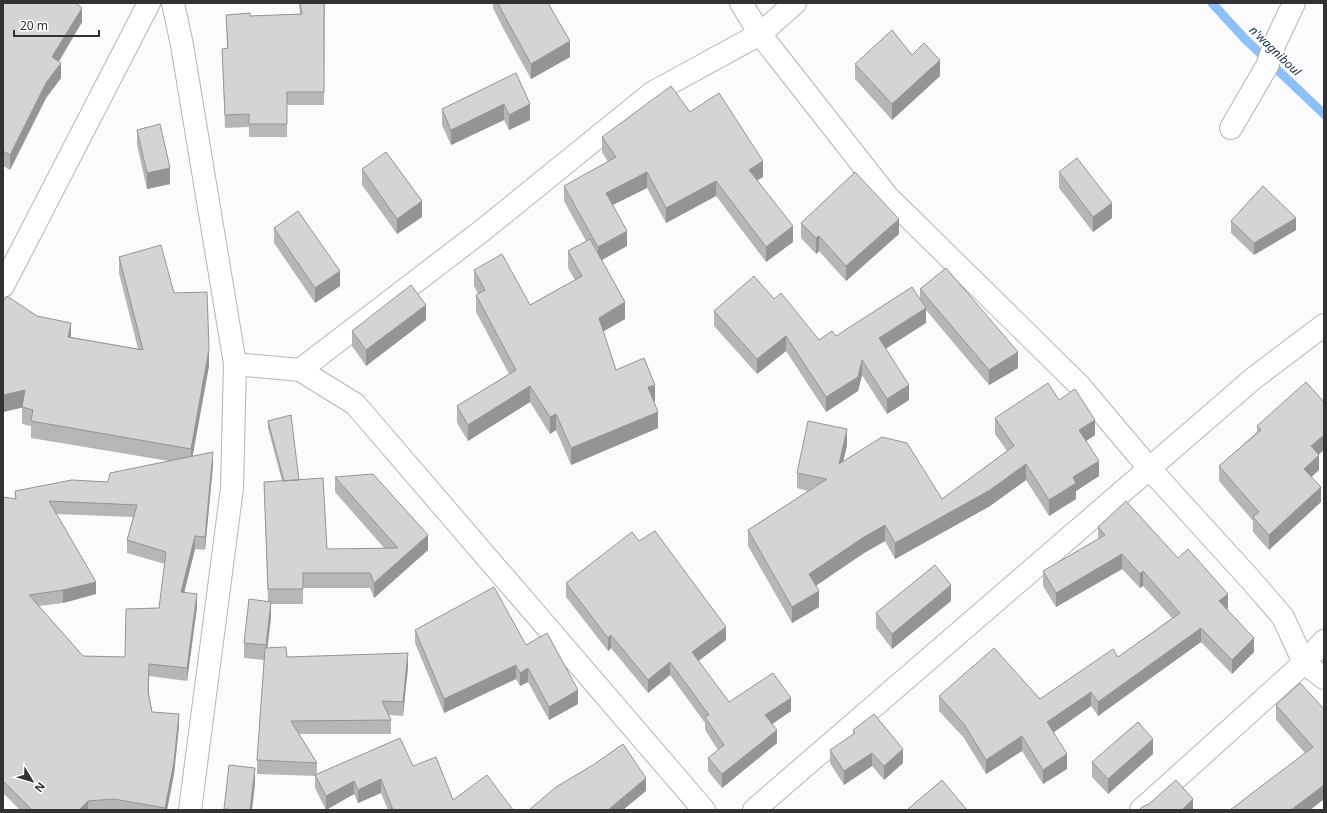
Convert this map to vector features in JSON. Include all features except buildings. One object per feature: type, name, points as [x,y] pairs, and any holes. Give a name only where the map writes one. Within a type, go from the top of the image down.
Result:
[{"type":"street","points":[[3,286],[149,3]]},
{"type":"street","points":[[173,3],[182,45],[235,364],[232,488],[190,810]]},
{"type":"street","points":[[741,3],[760,34],[887,196],[1079,385],[1150,468],[1283,617],[1304,663],[1324,678]]},
{"type":"street","points":[[300,370],[483,230],[652,93],[760,34],[795,3]]},
{"type":"street","points":[[1231,128],[1267,66],[1275,43],[1294,3]]},
{"type":"street","points":[[754,810],[1254,378],[1324,325]]},
{"type":"street","points":[[235,364],[300,370],[355,404],[704,810]]},
{"type":"street","points":[[1141,810],[1304,663],[1324,641]]},
{"type":"waterway","name":"n'wagniboul","points":[[1212,3],[1245,39],[1324,114]]}]
